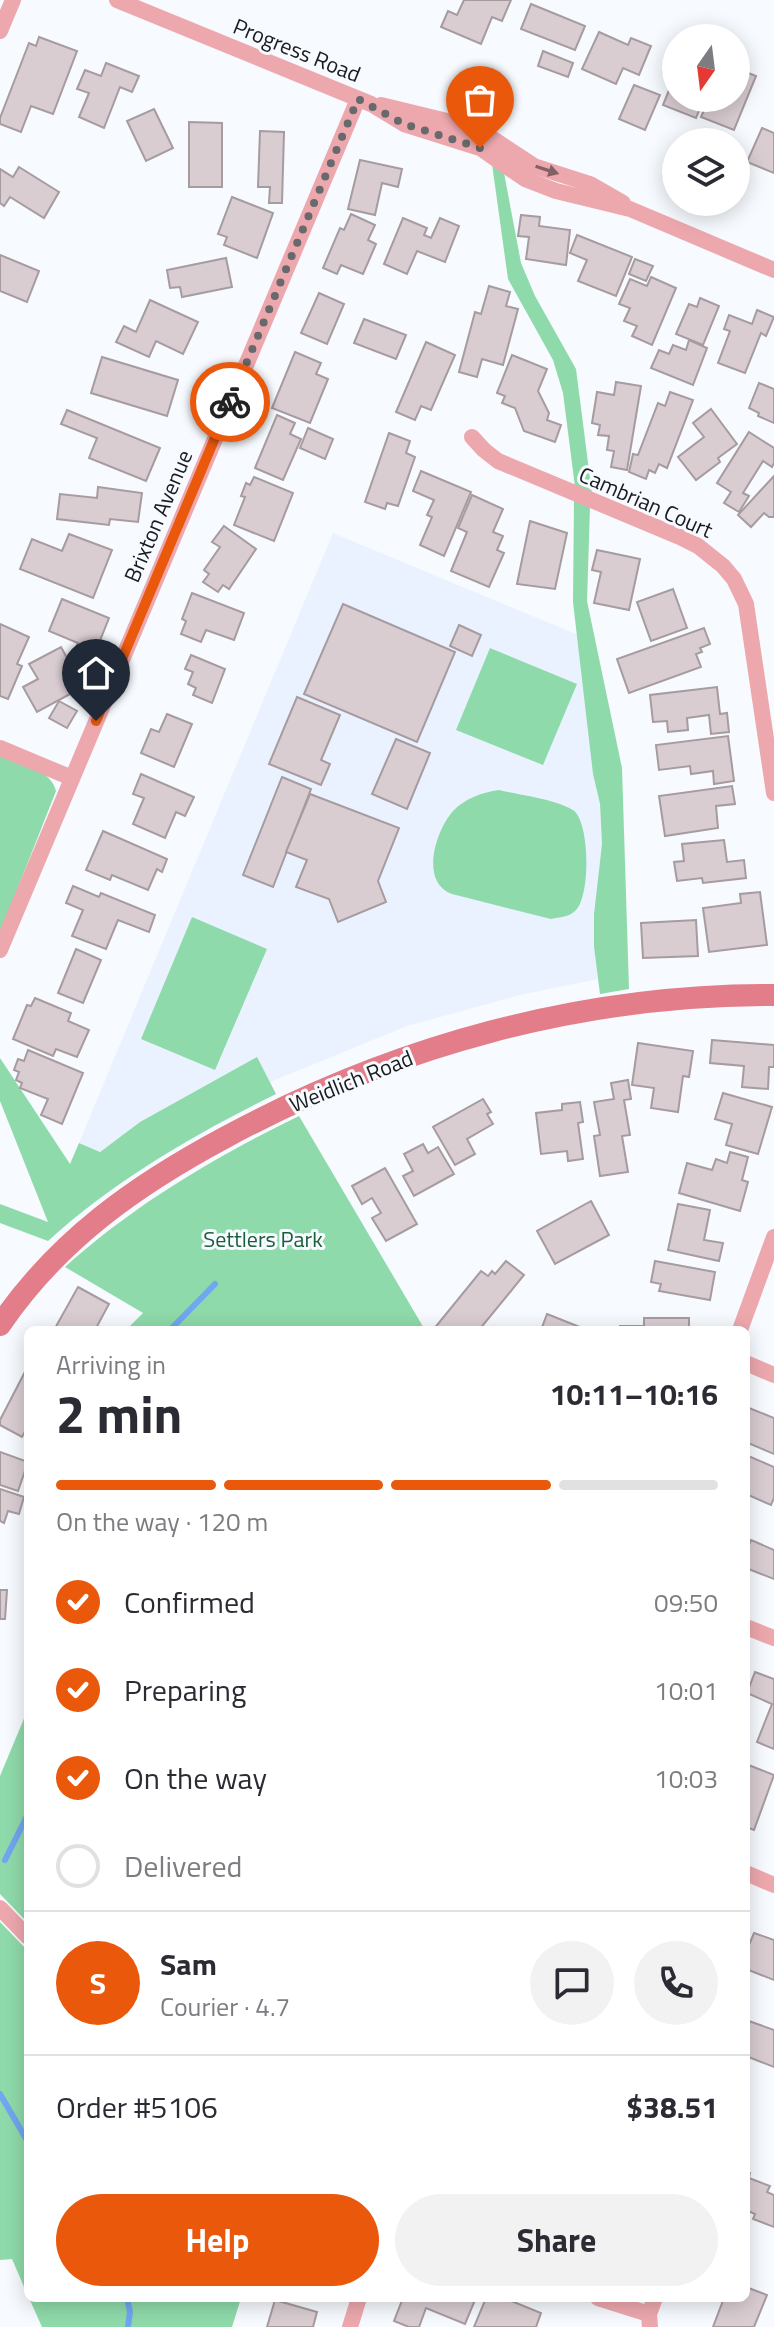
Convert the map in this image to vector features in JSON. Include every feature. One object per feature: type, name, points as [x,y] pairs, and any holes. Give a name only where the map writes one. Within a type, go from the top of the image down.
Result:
[{"type":"street","points":[[0,31],[13,0]]},
{"type":"street","name":"Progress Road","points":[[117,0],[364,102],[404,124],[472,144],[518,175],[536,183],[630,209],[774,270]]},
{"type":"street","name":"Brixton Avenue","points":[[0,950],[364,102]]},
{"type":"street","name":"Cambrian Court","points":[[472,437],[498,461],[680,537],[698,546],[723,566],[741,592],[751,623],[774,793]]},
{"type":"street","points":[[0,748],[72,778]]},
{"type":"street","name":"Weidlich Road","points":[[0,1325],[41,1270],[122,1201],[205,1148],[318,1091],[428,1050],[574,1013],[657,1001],[774,995]]},
{"type":"street","points":[[741,1326],[774,1237]]},
{"type":"street","points":[[750,1365],[774,1375]]},
{"type":"street","points":[[750,1629],[774,1638]]},
{"type":"street","points":[[750,1875],[774,1885]]},
{"type":"street","points":[[0,1908],[24,1933]]},
{"type":"street","points":[[350,2327],[358,2302]]},
{"type":"street","points":[[612,2302],[651,2313]]},
{"type":"shaded area","points":[[333,533],[578,635],[593,774],[600,804],[602,844],[594,914],[598,979],[520,995],[407,1026],[270,1082],[256,1058],[140,1122],[99,1152],[79,1143]]},
{"type":"green space","points":[[492,164],[504,173],[521,263],[535,296],[576,369],[592,494],[575,487],[563,393],[553,360],[508,279]]},
{"type":"green space","points":[[574,500],[590,507],[587,601],[622,768],[629,989],[600,994],[594,947],[594,914],[602,844],[600,804],[593,774],[573,602]]},
{"type":"green space","points":[[490,648],[577,684],[543,765],[456,730]]},
{"type":"green space","points":[[0,755],[41,772],[53,783],[56,791],[0,933]]},
{"type":"green space","points":[[499,790],[557,803],[573,810],[579,817],[585,843],[586,876],[580,903],[573,913],[551,919],[452,894],[442,888],[436,879],[433,867],[437,842],[453,811],[480,794]]},
{"type":"green space","points":[[192,917],[267,949],[215,1070],[141,1039]]},
{"type":"green space","points":[[257,1057],[276,1094],[216,1125],[128,1178],[48,1241],[0,1223],[0,1204],[48,1222],[0,1101],[0,1058],[70,1164],[79,1143],[100,1152],[140,1122]]},
{"type":"green space","name":"Settlers Park","points":[[299,1116],[423,1326],[130,1326],[143,1313],[65,1267],[148,1202],[237,1148]]},
{"type":"green space","points":[[24,1719],[24,1919],[0,1894],[0,1776]]},
{"type":"green space","points":[[0,1922],[24,1947],[24,2287],[12,2259],[0,2260]]},
{"type":"green space","points":[[31,2302],[240,2302],[232,2327],[42,2327]]},
{"type":"building","points":[[464,0],[511,0],[502,21],[492,17],[481,44],[441,27],[448,11],[457,15]]},
{"type":"building","points":[[531,4],[585,26],[575,50],[521,29]]},
{"type":"building","points":[[599,32],[628,45],[631,38],[651,46],[639,75],[623,68],[616,84],[582,69]]},
{"type":"building","points":[[39,37],[77,51],[53,114],[31,106],[21,132],[0,124],[0,118],[29,43],[36,46]]},
{"type":"building","points":[[543,51],[573,63],[568,77],[538,66]]},
{"type":"building","points":[[106,63],[139,76],[132,92],[120,87],[104,128],[79,117],[89,93],[77,89],[85,70],[101,76]]},
{"type":"building","points":[[750,74],[756,76],[750,91]]},
{"type":"building","points":[[634,85],[660,95],[645,130],[619,119]]},
{"type":"building","points":[[154,109],[173,148],[146,161],[127,121]]},
{"type":"building","points":[[681,112],[698,112],[696,118]]},
{"type":"building","points":[[703,112],[741,112],[735,128],[701,117]]},
{"type":"building","points":[[189,122],[222,123],[222,187],[189,187]]},
{"type":"building","points":[[762,128],[774,133],[774,173],[750,163],[750,155]]},
{"type":"building","points":[[260,131],[284,132],[282,203],[269,203],[270,187],[258,187]]},
{"type":"building","points":[[360,160],[402,169],[398,187],[382,183],[375,215],[348,209]]},
{"type":"building","points":[[19,167],[59,192],[44,218],[10,197],[4,206],[0,203],[0,169],[13,177]]},
{"type":"building","points":[[232,197],[273,213],[257,258],[224,245],[227,237],[218,234]]},
{"type":"building","points":[[351,214],[375,225],[368,240],[376,244],[363,274],[341,265],[337,274],[323,268],[340,228],[344,230]]},
{"type":"building","points":[[521,215],[540,217],[539,226],[570,230],[566,265],[526,259],[529,237],[518,236]]},
{"type":"building","points":[[403,218],[427,228],[424,235],[431,238],[440,218],[459,226],[445,262],[417,251],[407,274],[384,264]]},
{"type":"building","points":[[577,235],[632,257],[616,296],[578,281],[587,260],[570,253]]},
{"type":"building","points":[[0,255],[39,271],[27,302],[0,291]]},
{"type":"building","points":[[226,258],[232,287],[182,297],[180,287],[170,288],[167,270]]},
{"type":"building","points":[[635,259],[653,266],[646,281],[629,274]]},
{"type":"building","points":[[651,277],[676,288],[652,345],[632,336],[637,326],[624,321],[630,308],[619,304],[630,279],[647,286]]},
{"type":"building","points":[[489,286],[510,292],[506,306],[518,309],[503,365],[482,359],[477,377],[459,372],[475,312],[481,314]]},
{"type":"building","points":[[319,293],[344,304],[327,344],[301,333]]},
{"type":"building","points":[[700,298],[719,306],[703,345],[676,334],[689,304],[697,307]]},
{"type":"building","points":[[150,300],[198,322],[183,354],[156,341],[149,357],[116,342],[124,326],[136,332]]},
{"type":"building","points":[[757,310],[774,317],[766,336],[761,333],[745,373],[718,363],[730,331],[724,329],[729,315],[752,324]]},
{"type":"building","points":[[364,319],[406,335],[396,359],[354,343]]},
{"type":"building","points":[[689,340],[707,348],[693,385],[651,368],[659,350],[669,354],[673,345],[686,350]]},
{"type":"building","points":[[426,342],[455,355],[431,410],[421,406],[415,420],[396,412]]},
{"type":"building","points":[[295,352],[321,363],[316,374],[328,379],[310,423],[272,408]]},
{"type":"building","points":[[512,355],[547,369],[538,391],[549,413],[547,420],[561,425],[555,442],[524,431],[515,408],[502,403],[505,396],[497,393]]},
{"type":"building","points":[[102,357],[178,380],[167,416],[91,393]]},
{"type":"building","points":[[616,382],[641,386],[627,470],[611,467],[614,451],[607,450],[609,436],[598,435],[600,425],[592,423],[597,392],[614,395]]},
{"type":"building","points":[[759,383],[774,389],[774,423],[749,408]]},
{"type":"building","points":[[670,392],[693,400],[667,468],[659,464],[655,473],[649,470],[646,479],[629,472],[633,454],[638,455],[658,403],[665,406]]},
{"type":"building","points":[[711,409],[737,444],[696,480],[678,457],[704,437],[693,423]]},
{"type":"building","points":[[67,410],[160,448],[146,481],[89,458],[97,438],[61,424]]},
{"type":"building","points":[[277,415],[295,423],[290,434],[301,439],[283,480],[255,468]]},
{"type":"building","points":[[308,428],[333,439],[325,459],[300,448]]},
{"type":"building","points":[[749,432],[774,448],[774,463],[772,467],[763,461],[743,493],[749,496],[739,512],[724,503],[731,492],[717,483]]},
{"type":"building","points":[[389,433],[410,441],[406,453],[415,457],[398,506],[387,503],[385,509],[365,502]]},
{"type":"building","points":[[421,471],[471,492],[444,556],[420,545],[432,517],[427,515],[434,500],[413,491]]},
{"type":"building","points":[[774,476],[774,517],[764,513],[751,527],[738,515]]},
{"type":"building","points":[[254,477],[293,493],[274,541],[234,525],[245,497],[241,496],[246,483],[250,485]]},
{"type":"building","points":[[98,487],[142,493],[138,522],[110,519],[109,525],[57,519],[60,494],[97,498]]},
{"type":"building","points":[[472,495],[503,509],[493,532],[503,536],[497,550],[504,553],[489,587],[451,571],[467,532],[458,528]]},
{"type":"building","points":[[530,521],[567,533],[555,589],[517,584]]},
{"type":"building","points":[[224,526],[256,549],[229,589],[223,585],[218,592],[203,582],[209,574],[204,570],[220,547],[212,542]]},
{"type":"building","points":[[69,534],[112,550],[93,598],[20,569],[32,539],[62,551]]},
{"type":"building","points":[[597,550],[640,559],[629,610],[594,603],[601,572],[592,570]]},
{"type":"building","points":[[673,589],[687,628],[651,641],[637,602]]},
{"type":"building","points":[[192,593],[244,613],[234,640],[206,630],[201,642],[181,634],[186,621],[182,619]]},
{"type":"building","points":[[62,599],[109,618],[91,663],[73,655],[78,643],[49,631]]},
{"type":"building","points":[[343,604],[455,652],[417,742],[304,694]]},
{"type":"building","points":[[0,624],[29,637],[17,664],[22,666],[8,699],[0,696]]},
{"type":"building","points":[[459,625],[481,635],[472,656],[450,646]]},
{"type":"building","points":[[704,628],[710,644],[700,648],[702,652],[696,654],[701,667],[629,693],[617,659]]},
{"type":"building","points":[[61,647],[83,687],[37,712],[23,687],[38,679],[29,664]]},
{"type":"building","points":[[191,655],[225,669],[212,703],[193,695],[196,688],[188,684],[193,672],[185,669]]},
{"type":"building","points":[[717,687],[720,714],[727,713],[729,732],[711,734],[709,715],[687,718],[688,730],[668,732],[667,721],[653,722],[650,695]]},
{"type":"building","points":[[297,697],[340,715],[321,760],[330,764],[321,785],[269,764]]},
{"type":"building","points":[[59,701],[77,711],[67,728],[49,718]]},
{"type":"building","points":[[167,714],[192,724],[174,767],[141,753],[151,729],[159,732]]},
{"type":"building","points":[[728,736],[734,781],[714,784],[713,771],[691,774],[690,766],[659,770],[656,745]]},
{"type":"building","points":[[396,739],[430,753],[407,809],[372,794]]},
{"type":"building","points":[[141,774],[194,797],[185,816],[176,812],[165,838],[133,824],[144,798],[133,794]]},
{"type":"building","points":[[282,777],[311,789],[273,887],[243,875]]},
{"type":"building","points":[[732,786],[735,804],[716,806],[718,828],[665,836],[659,796]]},
{"type":"building","points":[[310,794],[399,828],[378,881],[386,902],[338,922],[329,899],[296,887],[307,860],[286,852]]},
{"type":"building","points":[[103,831],[167,859],[162,872],[157,869],[148,890],[112,875],[110,880],[86,870]]},
{"type":"building","points":[[724,840],[727,862],[744,860],[746,878],[703,883],[702,878],[677,881],[674,862],[684,861],[682,844]]},
{"type":"building","points":[[73,886],[99,897],[101,893],[155,915],[149,932],[118,920],[106,949],[72,936],[83,910],[66,903]]},
{"type":"building","points":[[760,892],[767,945],[709,952],[703,908],[741,903],[740,894]]},
{"type":"building","points":[[696,920],[698,956],[643,958],[641,923]]},
{"type":"building","points":[[76,949],[101,960],[83,1003],[58,993]]},
{"type":"building","points":[[35,998],[71,1013],[68,1021],[89,1030],[77,1057],[56,1049],[53,1056],[13,1039],[27,1005],[31,1006]]},
{"type":"building","points":[[712,1040],[774,1045],[774,1067],[769,1067],[768,1089],[742,1087],[744,1066],[710,1063]]},
{"type":"building","points":[[638,1043],[693,1051],[689,1077],[683,1076],[678,1112],[651,1108],[654,1088],[632,1085]]},
{"type":"building","points":[[28,1050],[83,1073],[62,1124],[41,1115],[48,1099],[20,1088],[22,1083],[16,1080],[19,1072],[14,1070],[18,1059],[24,1061]]},
{"type":"building","points":[[628,1080],[631,1099],[624,1100],[630,1135],[622,1136],[628,1172],[600,1176],[594,1136],[600,1135],[594,1102],[614,1099],[611,1083]]},
{"type":"building","points":[[723,1093],[772,1107],[758,1154],[726,1145],[732,1124],[715,1119]]},
{"type":"building","points":[[483,1099],[491,1112],[487,1114],[493,1124],[467,1139],[475,1154],[455,1165],[433,1127]]},
{"type":"building","points":[[580,1102],[583,1122],[578,1123],[583,1159],[568,1161],[567,1151],[541,1154],[536,1113],[562,1110],[562,1104]]},
{"type":"building","points":[[423,1144],[428,1153],[438,1147],[454,1174],[414,1196],[403,1176],[413,1171],[404,1154]]},
{"type":"building","points":[[730,1152],[748,1157],[742,1180],[748,1182],[740,1211],[679,1193],[687,1163],[712,1170],[716,1159],[727,1163]]},
{"type":"building","points":[[385,1168],[417,1224],[386,1241],[372,1218],[381,1213],[372,1198],[362,1204],[352,1186]]},
{"type":"building","points":[[591,1201],[609,1235],[555,1264],[537,1231]]},
{"type":"building","points":[[678,1204],[710,1210],[704,1240],[723,1243],[719,1261],[668,1250]]},
{"type":"building","points":[[506,1261],[524,1275],[482,1326],[436,1326],[481,1271],[488,1276],[492,1271],[495,1274]]},
{"type":"building","points":[[655,1261],[715,1272],[710,1300],[659,1291],[661,1284],[651,1282]]},
{"type":"building","points":[[78,1287],[109,1304],[97,1326],[56,1326]]},
{"type":"building","points":[[547,1314],[577,1326],[542,1326]]},
{"type":"building","points":[[644,1318],[689,1318],[689,1326],[644,1326]]},
{"type":"building","points":[[24,1374],[22,1437],[0,1425]]},
{"type":"building","points":[[750,1408],[774,1418],[774,1454],[750,1444]]},
{"type":"building","points":[[0,1452],[24,1461],[24,1474],[18,1491],[0,1485]]},
{"type":"building","points":[[750,1457],[774,1467],[774,1498],[771,1505],[750,1496]]},
{"type":"building","points":[[0,1489],[24,1497],[19,1514],[8,1511],[4,1523],[0,1521]]},
{"type":"building","points":[[751,1540],[774,1550],[774,1579],[750,1570]]},
{"type":"building","points":[[0,1590],[7,1590],[5,1619],[0,1619]]},
{"type":"building","points":[[755,1672],[774,1679],[774,1749],[757,1742],[772,1704],[750,1694]]},
{"type":"building","points":[[750,1766],[774,1775],[754,1830],[750,1828]]},
{"type":"building","points":[[754,1933],[774,1940],[774,1980],[750,1971],[750,1942]]},
{"type":"building","points":[[750,2021],[774,2030],[774,2067],[750,2058]]},
{"type":"building","points":[[750,2178],[770,2186],[767,2192],[774,2195],[774,2227],[753,2219],[755,2214],[750,2212]]},
{"type":"building","points":[[750,2289],[767,2295],[754,2327],[713,2327],[722,2302],[750,2302]]},
{"type":"building","points":[[274,2302],[317,2312],[313,2327],[267,2327]]},
{"type":"building","points":[[401,2302],[474,2302],[465,2324],[426,2308],[419,2327],[394,2321]]},
{"type":"building","points":[[484,2302],[514,2302],[541,2313],[536,2327],[474,2327]]},
{"type":"waterway","points":[[174,1326],[215,1284]]},
{"type":"waterway","points":[[5,1860],[24,1822]]},
{"type":"waterway","points":[[0,2094],[24,2135]]},
{"type":"waterway","points":[[128,2302],[128,2327]]},
{"type":"way so far","points":[[230,402],[358,99],[404,124],[480,148]]},
{"type":"route","points":[[96,721],[230,402]]}]
